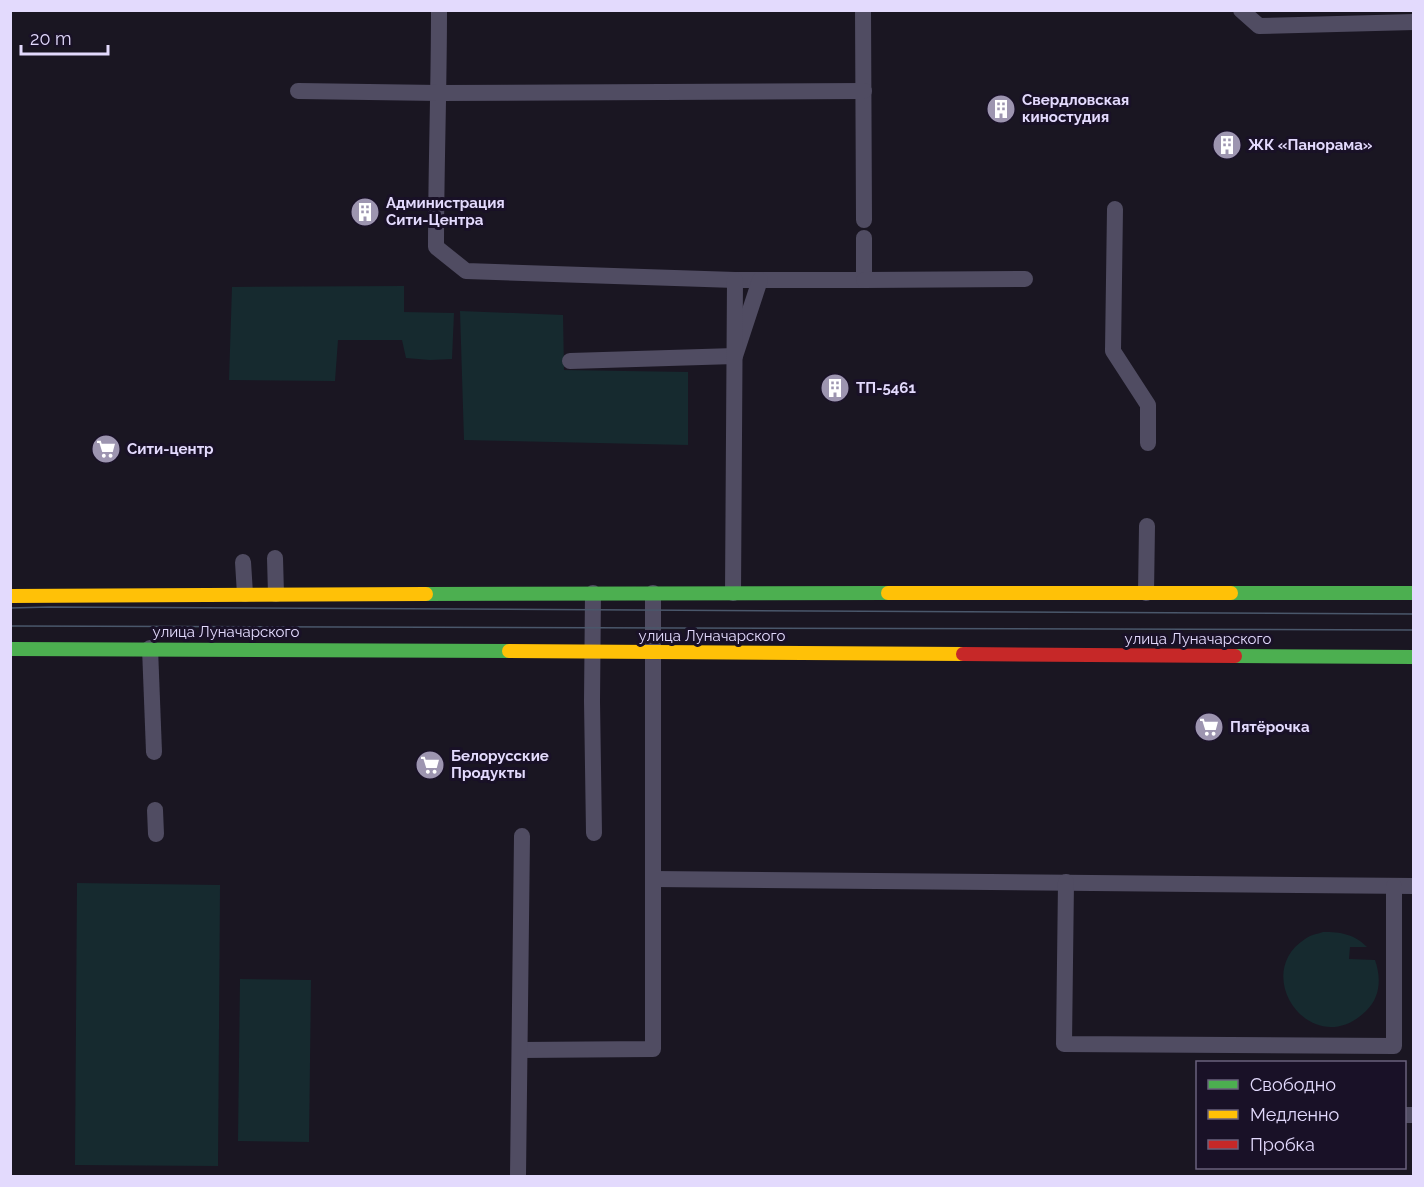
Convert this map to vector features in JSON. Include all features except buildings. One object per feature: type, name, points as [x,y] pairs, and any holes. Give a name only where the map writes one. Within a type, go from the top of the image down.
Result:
[{"type":"main road","points":[[10,596],[1413,593]]},
{"type":"main road","name":"улица Луначарского","points":[[10,649],[1413,657]]},
{"type":"lane","points":[[448,10],[439,11],[436,247],[466,271],[735,280],[1025,279]]},
{"type":"lane","points":[[863,10],[864,220]]},
{"type":"lane","points":[[1241,10],[1258,26],[1413,22]]},
{"type":"lane","points":[[298,91],[439,93],[864,91]]},
{"type":"lane","points":[[1115,208],[1113,351],[1148,405],[1148,443]]},
{"type":"lane","points":[[864,238],[864,279]]},
{"type":"lane","points":[[733,593],[735,280]]},
{"type":"lane","points":[[735,356],[760,280]]},
{"type":"lane","points":[[570,361],[735,356]]},
{"type":"lane","points":[[1146,593],[1147,526]]},
{"type":"lane","points":[[275,558],[276,594]]},
{"type":"lane","points":[[243,562],[245,594]]},
{"type":"lane","points":[[593,593],[594,833]]},
{"type":"lane","points":[[520,1050],[652,1049],[653,594]]},
{"type":"lane","points":[[150,648],[154,752]]},
{"type":"lane","points":[[155,810],[156,834]]},
{"type":"lane","points":[[518,1176],[522,836]]},
{"type":"lane","points":[[653,879],[1413,886]]},
{"type":"lane","points":[[1066,882],[1064,1044],[1394,1046],[1394,886]]},
{"type":"green space","points":[[404,286],[404,312],[454,313],[452,359],[406,358],[402,340],[338,340],[335,381],[229,380],[232,287]]},
{"type":"green space","points":[[460,311],[563,315],[564,370],[688,372],[688,445],[464,440]]},
{"type":"green space","points":[[77,883],[220,885],[218,1166],[75,1165]]},
{"type":"green space","points":[[1323,932],[1341,933],[1357,939],[1367,947],[1350,947],[1349,959],[1375,960],[1379,980],[1375,1000],[1366,1011],[1346,1024],[1326,1027],[1309,1021],[1295,1008],[1286,991],[1283,973],[1289,955],[1307,938]]},
{"type":"green space","points":[[240,979],[311,980],[309,1142],[238,1141]]},
{"type":"tram line","points":[[10,608],[1414,614]]},
{"type":"tram line","points":[[10,626],[1414,630]]},
{"type":"traffic: fast","points":[[426,594],[888,593]]},
{"type":"traffic: fast","points":[[1231,593],[1414,593]]},
{"type":"traffic: fast","points":[[10,649],[509,651]]},
{"type":"traffic: fast","points":[[1235,656],[1414,657]]},
{"type":"traffic: slow","points":[[888,593],[1231,593]]},
{"type":"traffic: slow","points":[[10,596],[426,594]]},
{"type":"traffic: slow","points":[[509,651],[963,654]]},
{"type":"traffic: jam","points":[[963,654],[1235,656]]},
{"type":"place","name":"Свердловская киностудия","points":[[1001,109]]},
{"type":"place","name":"ЖК «Панорама»","points":[[1227,145]]},
{"type":"place","name":"Администрация Сити-Центра","points":[[365,212]]},
{"type":"place","name":"ТП-5461","points":[[835,388]]},
{"type":"place","name":"Сити-центр","points":[[106,449]]},
{"type":"place","name":"Пятёрочка","points":[[1209,727]]},
{"type":"place","name":"Белорусские Продукты","points":[[430,765]]}]
